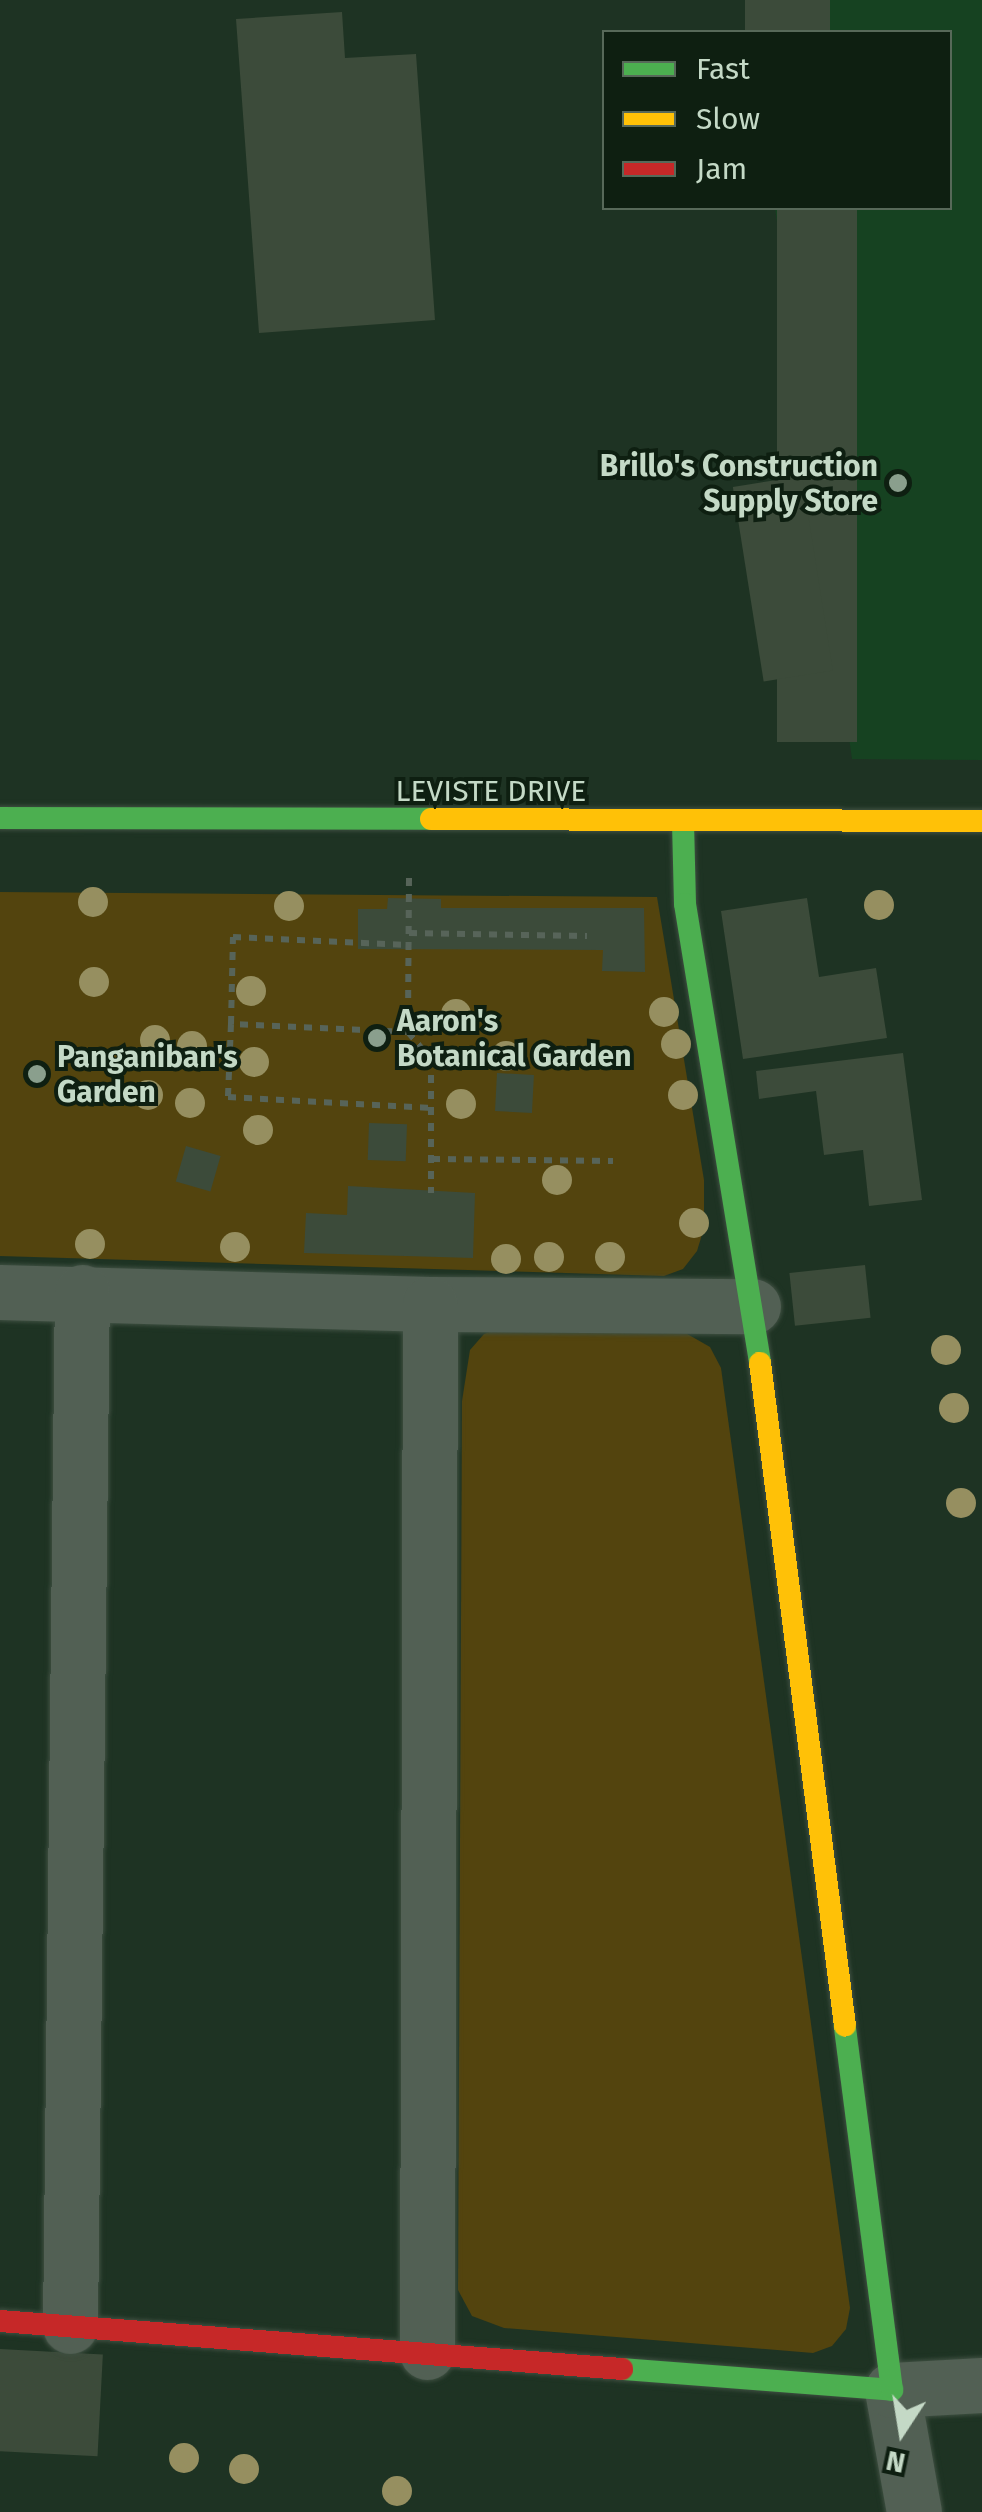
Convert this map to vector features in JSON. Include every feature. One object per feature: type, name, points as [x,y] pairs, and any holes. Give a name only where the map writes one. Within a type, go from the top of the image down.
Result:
[{"type":"street","name":"LEVISTE DRIVE","points":[[0,818],[982,821]]},
{"type":"street","points":[[684,822],[686,904],[753,1306],[892,2390],[914,2512]]},
{"type":"street","points":[[0,1292],[430,1304],[753,1306]]},
{"type":"street","points":[[70,2326],[82,1292]]},
{"type":"street","points":[[427,2352],[430,1304]]},
{"type":"street","points":[[0,2322],[892,2390],[982,2385]]},
{"type":"path","points":[[431,1193],[432,1059],[408,1032],[408,933],[588,936]]},
{"type":"path","points":[[408,946],[234,937],[228,1097],[432,1108]]},
{"type":"path","points":[[231,1024],[408,1032]]},
{"type":"path","points":[[432,1159],[614,1161]]},
{"type":"shaded area","name":"Brillo's Construction Supply Store","points":[[746,0],[982,0],[982,760],[852,759],[775,210],[952,210],[952,30],[750,30]]},
{"type":"shaded area","name":"Aaron's Botanical Garden","points":[[0,892],[657,897],[704,1180],[704,1228],[697,1251],[683,1269],[664,1276],[0,1256]]},
{"type":"shaded area","points":[[501,1327],[682,1331],[710,1347],[721,1368],[850,2308],[846,2329],[832,2346],[813,2353],[504,2328],[472,2316],[458,2290],[462,1401],[470,1350],[484,1334]]},
{"type":"building","points":[[745,0],[830,0],[830,30],[745,30]]},
{"type":"building","points":[[342,12],[345,58],[416,54],[435,320],[259,333],[236,19]]},
{"type":"building","points":[[777,210],[857,210],[857,742],[777,742]]},
{"type":"building","points":[[802,476],[833,671],[764,682],[733,487]]},
{"type":"building","points":[[388,898],[441,899],[441,908],[644,908],[645,972],[602,971],[603,950],[358,949],[358,909],[387,909]]},
{"type":"building","points":[[807,898],[819,977],[876,968],[887,1038],[743,1059],[721,911]]},
{"type":"building","points":[[903,1053],[922,1200],[869,1206],[863,1150],[824,1155],[816,1091],[759,1099],[756,1071]]},
{"type":"building","points":[[497,1073],[534,1075],[532,1113],[495,1111]]},
{"type":"building","points":[[369,1123],[407,1124],[406,1161],[368,1160]]},
{"type":"building","points":[[186,1146],[221,1156],[210,1191],[176,1182]]},
{"type":"building","points":[[348,1186],[475,1193],[473,1258],[304,1253],[306,1213],[347,1215]]},
{"type":"building","points":[[865,1265],[871,1318],[795,1326],[789,1273]]},
{"type":"building","points":[[0,2349],[103,2354],[98,2456],[0,2451]]},
{"type":"traffic: fast","points":[[0,818],[431,819]]},
{"type":"traffic: fast","points":[[683,822],[685,904],[760,1363]]},
{"type":"traffic: fast","points":[[622,2369],[892,2390],[845,2026]]},
{"type":"traffic: slow","points":[[431,819],[982,821]]},
{"type":"traffic: slow","points":[[760,1363],[845,2026]]},
{"type":"traffic: jam","points":[[0,2321],[622,2369]]},
{"type":"place","name":"Brillo's Construction Supply Store","points":[[898,483]]},
{"type":"place","name":"Aaron's Botanical Garden","points":[[377,1038]]},
{"type":"place","name":"Panganiban's Garden","points":[[37,1074]]}]
